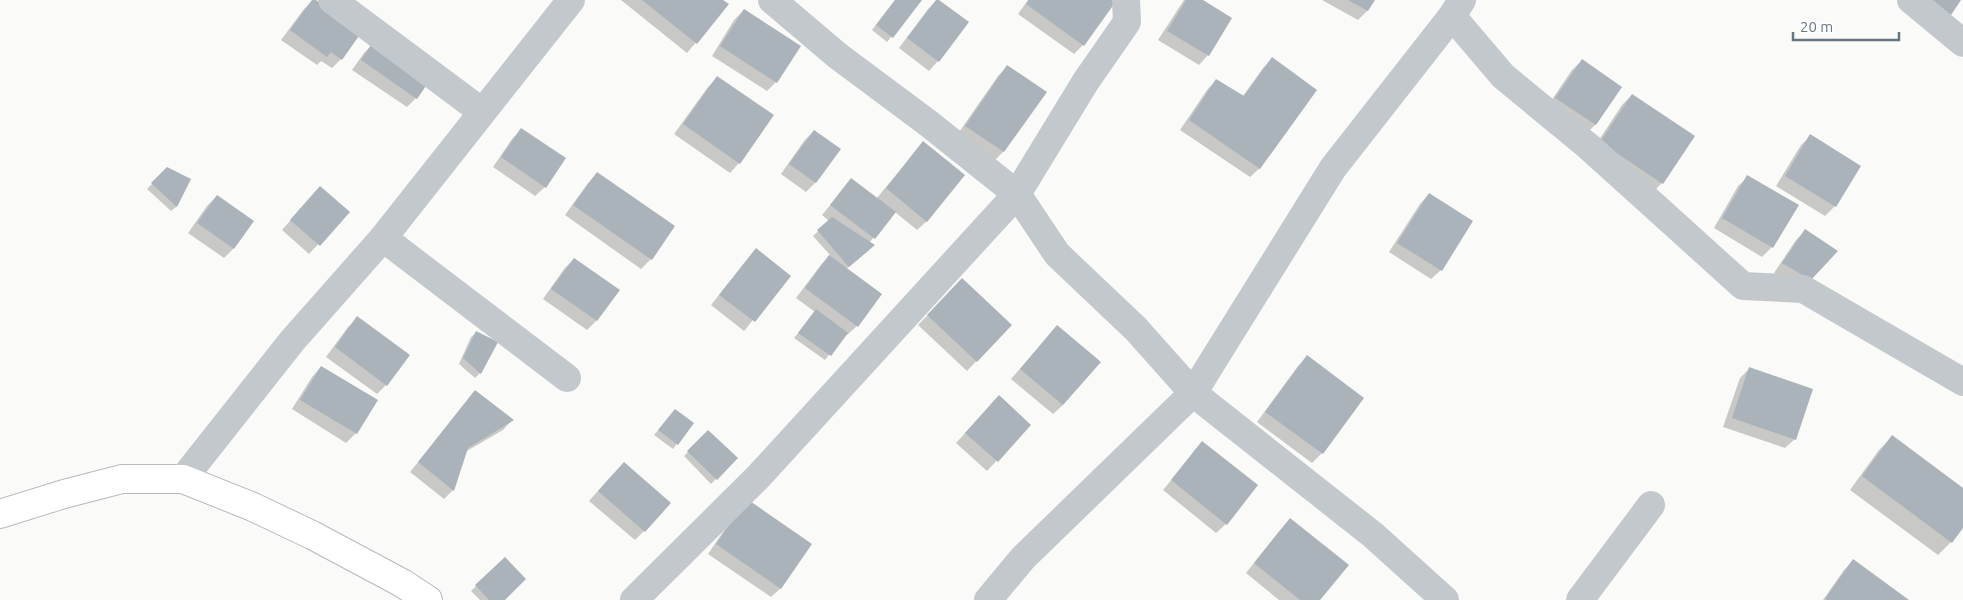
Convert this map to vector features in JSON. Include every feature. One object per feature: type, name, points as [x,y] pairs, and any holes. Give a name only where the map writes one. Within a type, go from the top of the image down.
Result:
[{"type":"main road","points":[[0,514],[64,494],[122,479],[183,479],[253,507],[312,535],[402,583],[428,600]]},
{"type":"street","points":[[332,0],[481,112]]},
{"type":"street","points":[[183,479],[292,342],[384,238],[481,112],[571,0]]},
{"type":"street","points":[[772,0],[838,56],[1017,194],[1057,254],[1136,329],[1193,393],[1373,535],[1446,600]]},
{"type":"street","points":[[634,600],[758,478],[1017,194],[1086,81],[1126,22],[1126,0]]},
{"type":"street","points":[[1911,0],[1963,43]]},
{"type":"street","points":[[988,600],[1023,558],[1193,393],[1333,168],[1457,8],[1503,76],[1588,146],[1743,286],[1804,289],[1963,382]]},
{"type":"street","points":[[384,238],[567,378]]},
{"type":"street","points":[[1580,600],[1651,505]]},
{"type":"building","points":[[312,0],[316,0],[361,33],[342,60],[331,52],[327,57],[290,30]]},
{"type":"building","points":[[642,0],[723,0],[729,4],[697,44]]},
{"type":"building","points":[[895,0],[922,0],[893,38],[876,25]]},
{"type":"building","points":[[936,0],[939,0],[969,22],[939,62],[907,38]]},
{"type":"building","points":[[1029,0],[1117,0],[1084,46],[1026,4]]},
{"type":"building","points":[[1186,0],[1203,0],[1232,18],[1209,56],[1167,31]]},
{"type":"building","points":[[1348,0],[1375,0],[1368,11]]},
{"type":"building","points":[[1930,0],[1961,0],[1951,15]]},
{"type":"building","points":[[744,9],[801,46],[777,83],[720,46]]},
{"type":"building","points":[[373,42],[430,80],[417,99],[361,60]]},
{"type":"building","points":[[1272,57],[1317,90],[1260,169],[1189,120],[1216,79],[1244,96]]},
{"type":"building","points":[[1582,59],[1622,87],[1596,125],[1555,98]]},
{"type":"building","points":[[1007,65],[1047,92],[1004,152],[965,126]]},
{"type":"building","points":[[717,76],[774,115],[740,164],[683,124]]},
{"type":"building","points":[[1632,94],[1695,136],[1663,184],[1600,142]]},
{"type":"building","points":[[521,128],[566,158],[546,188],[501,157]]},
{"type":"building","points":[[814,130],[841,149],[816,183],[789,164]]},
{"type":"building","points":[[1810,134],[1861,166],[1836,207],[1785,176]]},
{"type":"building","points":[[923,141],[965,175],[927,222],[886,188]]},
{"type":"building","points":[[167,167],[191,179],[177,207],[151,183]]},
{"type":"building","points":[[597,172],[675,226],[652,260],[573,205]]},
{"type":"building","points":[[1747,175],[1799,205],[1773,248],[1722,218]]},
{"type":"building","points":[[851,178],[896,212],[875,239],[830,205]]},
{"type":"building","points":[[320,186],[350,212],[320,246],[290,220]]},
{"type":"building","points":[[1429,193],[1473,221],[1442,271],[1397,243]]},
{"type":"building","points":[[217,195],[254,221],[234,249],[197,223]]},
{"type":"building","points":[[832,217],[875,245],[849,267],[817,230]]},
{"type":"building","points":[[1805,229],[1838,251],[1811,280],[1782,263]]},
{"type":"building","points":[[756,248],[791,276],[755,322],[719,295]]},
{"type":"building","points":[[829,255],[882,294],[858,327],[805,288]]},
{"type":"building","points":[[574,258],[620,290],[597,321],[551,289]]},
{"type":"building","points":[[962,278],[1012,325],[977,362],[927,315]]},
{"type":"building","points":[[816,309],[848,333],[831,356],[798,333]]},
{"type":"building","points":[[357,316],[410,355],[387,386],[335,347]]},
{"type":"building","points":[[1057,325],[1101,362],[1063,405],[1020,369]]},
{"type":"building","points":[[476,331],[498,342],[481,374],[463,358]]},
{"type":"building","points":[[1307,355],[1364,398],[1323,454],[1265,412]]},
{"type":"building","points":[[321,366],[378,400],[357,434],[300,400]]},
{"type":"building","points":[[1749,367],[1813,389],[1796,440],[1732,418]]},
{"type":"building","points":[[475,390],[514,420],[468,448],[454,491],[418,462]]},
{"type":"building","points":[[999,395],[1031,425],[998,462],[965,433]]},
{"type":"building","points":[[675,409],[694,423],[678,445],[658,430]]},
{"type":"building","points":[[708,430],[738,458],[717,480],[687,451]]},
{"type":"building","points":[[1892,435],[1963,488],[1963,528],[1952,543],[1862,476]]},
{"type":"building","points":[[1202,441],[1258,485],[1227,525],[1171,480]]},
{"type":"building","points":[[624,462],[671,503],[645,532],[598,491]]},
{"type":"building","points":[[747,499],[812,544],[781,589],[716,544]]},
{"type":"building","points":[[1290,518],[1349,565],[1320,600],[1300,600],[1254,563]]},
{"type":"building","points":[[505,557],[526,579],[505,600],[489,600],[475,585]]},
{"type":"building","points":[[1853,559],[1909,600],[1825,599]]}]
